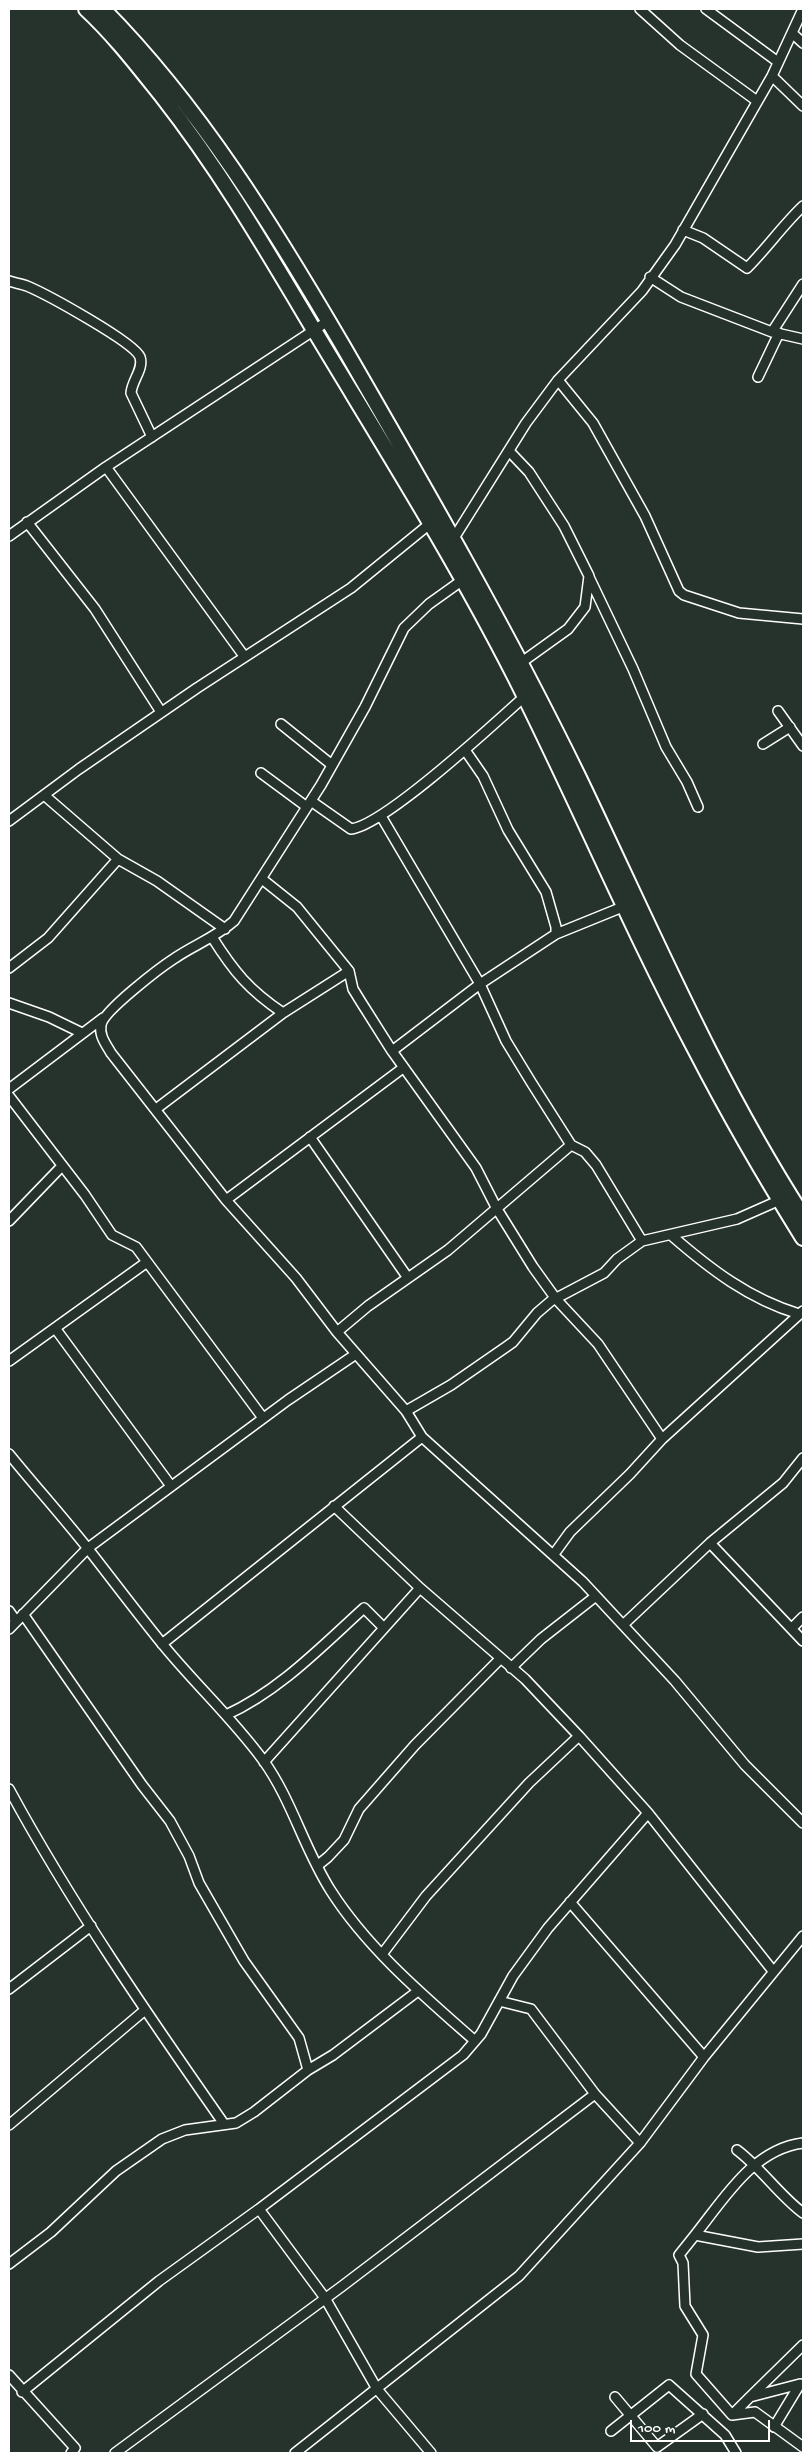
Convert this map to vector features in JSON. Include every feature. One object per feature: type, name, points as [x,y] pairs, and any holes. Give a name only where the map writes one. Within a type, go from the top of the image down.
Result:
[{"type":"main road","points":[[86,9],[136,62],[183,123],[247,217],[432,522],[525,696],[696,1052],[803,1238]]},
{"type":"main road","points":[[103,9],[148,59],[200,124],[299,270],[454,538],[522,662],[708,1048],[756,1139],[803,1216]]},
{"type":"street","points":[[640,9],[680,45],[757,101]]},
{"type":"street","points":[[706,9],[778,62]]},
{"type":"street","points":[[454,538],[526,423],[558,380],[642,291],[650,277],[675,245],[772,76],[803,9]]},
{"type":"street","points":[[792,34],[803,43]]},
{"type":"street","points":[[772,76],[803,106]]},
{"type":"street","points":[[683,230],[704,238],[747,268],[770,244],[782,227],[803,206]]},
{"type":"street","points":[[650,277],[681,297],[776,332],[803,339]]},
{"type":"street","points":[[9,281],[27,286],[77,312],[132,346],[140,356],[142,364],[132,386],[131,393],[152,437]]},
{"type":"street","points":[[758,377],[776,332],[803,284]]},
{"type":"street","points":[[9,536],[106,467],[328,321]]},
{"type":"street","points":[[558,380],[593,423],[645,516],[679,591],[684,595],[739,613],[803,619]]},
{"type":"street","points":[[509,450],[534,479],[564,526],[634,669],[666,747],[698,807]]},
{"type":"street","points":[[106,467],[244,656]]},
{"type":"street","points":[[27,522],[94,609],[131,662],[161,712]]},
{"type":"street","points":[[9,821],[161,712],[244,656],[351,588],[432,522]]},
{"type":"street","points":[[522,662],[568,629],[585,607],[589,576]]},
{"type":"street","points":[[9,1089],[103,1018],[174,958],[225,929],[234,921],[262,880],[332,765],[365,707],[404,628],[429,604],[464,579]]},
{"type":"street","points":[[261,773],[351,829],[358,828],[381,816],[464,750],[525,696]]},
{"type":"street","points":[[778,711],[790,727],[800,734],[803,746]]},
{"type":"street","points":[[281,724],[332,765]]},
{"type":"street","points":[[763,744],[790,727]]},
{"type":"street","points":[[464,750],[484,776],[508,830],[546,892],[556,927],[556,934]]},
{"type":"street","points":[[44,795],[118,859],[158,881],[225,929]]},
{"type":"street","points":[[381,816],[480,984],[506,1040],[571,1146],[585,1152],[596,1165],[642,1242]]},
{"type":"street","points":[[9,968],[48,938],[118,859]]},
{"type":"street","points":[[262,880],[296,907],[349,971],[353,989],[392,1051],[476,1168],[497,1209],[533,1267],[556,1299],[598,1344],[662,1439]]},
{"type":"street","points":[[392,1051],[480,984],[556,934],[626,906]]},
{"type":"street","points":[[212,937],[231,968],[249,988],[283,1013]]},
{"type":"street","points":[[156,1109],[283,1013],[349,971]]},
{"type":"street","points":[[9,1003],[49,1017],[82,1033]]},
{"type":"street","points":[[103,1018],[100,1031],[106,1045],[226,1200],[296,1278],[356,1354],[406,1411],[422,1437],[554,1554],[596,1596],[675,1681],[745,1765],[802,1819]]},
{"type":"street","points":[[226,1200],[404,1068]]},
{"type":"street","points":[[9,1096],[112,1235],[136,1247],[263,1418]]},
{"type":"street","points":[[310,1137],[408,1278]]},
{"type":"street","points":[[338,1332],[368,1306],[448,1250],[571,1146]]},
{"type":"street","points":[[9,1221],[62,1166]]},
{"type":"street","points":[[406,1411],[451,1385],[513,1342],[536,1313],[556,1299],[604,1273],[617,1259],[642,1242],[738,1219],[780,1200]]},
{"type":"street","points":[[671,1235],[708,1267],[737,1288],[783,1309],[801,1313]]},
{"type":"street","points":[[9,1361],[147,1262]]},
{"type":"street","points":[[554,1554],[570,1532],[630,1474],[662,1439],[801,1313]]},
{"type":"street","points":[[55,1328],[171,1486]]},
{"type":"street","points":[[9,1629],[88,1548],[263,1418],[356,1354]]},
{"type":"street","points":[[162,1644],[422,1437]]},
{"type":"street","points":[[9,1454],[88,1548],[162,1644],[226,1715],[264,1762],[287,1798],[317,1866],[337,1899],[360,1929],[418,1991],[475,2041]]},
{"type":"street","points":[[623,1625],[710,1543],[772,1493],[803,1458]]},
{"type":"street","points":[[334,1506],[420,1588],[512,1668],[579,1736],[648,1813],[773,1970]]},
{"type":"street","points":[[710,1543],[803,1641]]},
{"type":"street","points":[[264,1762],[420,1588]]},
{"type":"street","points":[[512,1668],[541,1639],[596,1596]]},
{"type":"street","points":[[226,1715],[240,1709],[282,1681],[364,1608],[384,1628]]},
{"type":"street","points":[[9,1611],[20,1618],[170,1821],[189,1856],[199,1883],[244,1961],[299,2038],[308,2070]]},
{"type":"street","points":[[792,1628],[803,1617]]},
{"type":"street","points":[[317,1866],[344,1840],[359,1809],[415,1745],[500,1659]]},
{"type":"street","points":[[383,1953],[426,1896],[529,1783],[579,1736]]},
{"type":"street","points":[[9,1788],[33,1834],[91,1926],[145,2010],[224,2124]]},
{"type":"street","points":[[22,2392],[159,2281],[259,2209],[463,2055],[475,2041],[513,1976],[570,1902],[648,1813]]},
{"type":"street","points":[[570,1902],[704,2056]]},
{"type":"street","points":[[9,1989],[91,1926]]},
{"type":"street","points":[[295,2453],[519,2276],[640,2143],[704,2056],[773,1970],[803,1936]]},
{"type":"street","points":[[9,2264],[51,2232],[116,2171],[162,2139],[185,2130],[236,2123],[254,2112],[308,2070],[334,2055],[418,1991]]},
{"type":"street","points":[[499,2001],[532,2009],[595,2094],[640,2143]]},
{"type":"street","points":[[9,2124],[145,2010]]},
{"type":"street","points":[[115,2453],[325,2298],[595,2094]]},
{"type":"street","points":[[732,2415],[696,2374],[703,2335],[685,2306],[683,2263],[679,2255],[749,2169],[780,2150],[803,2143]]},
{"type":"street","points":[[737,2150],[756,2164],[787,2201],[803,2213]]},
{"type":"street","points":[[259,2209],[325,2298],[376,2389],[431,2453]]},
{"type":"street","points":[[695,2235],[758,2247],[803,2244]]},
{"type":"street","points":[[732,2415],[803,2346]]},
{"type":"street","points":[[9,2375],[75,2452]]},
{"type":"street","points":[[750,2397],[800,2384],[774,2427]]},
{"type":"street","points":[[611,2432],[669,2385],[725,2435],[736,2453]]},
{"type":"street","points":[[615,2397],[657,2447],[703,2414]]},
{"type":"street","points":[[732,2415],[755,2412],[803,2448]]}]
